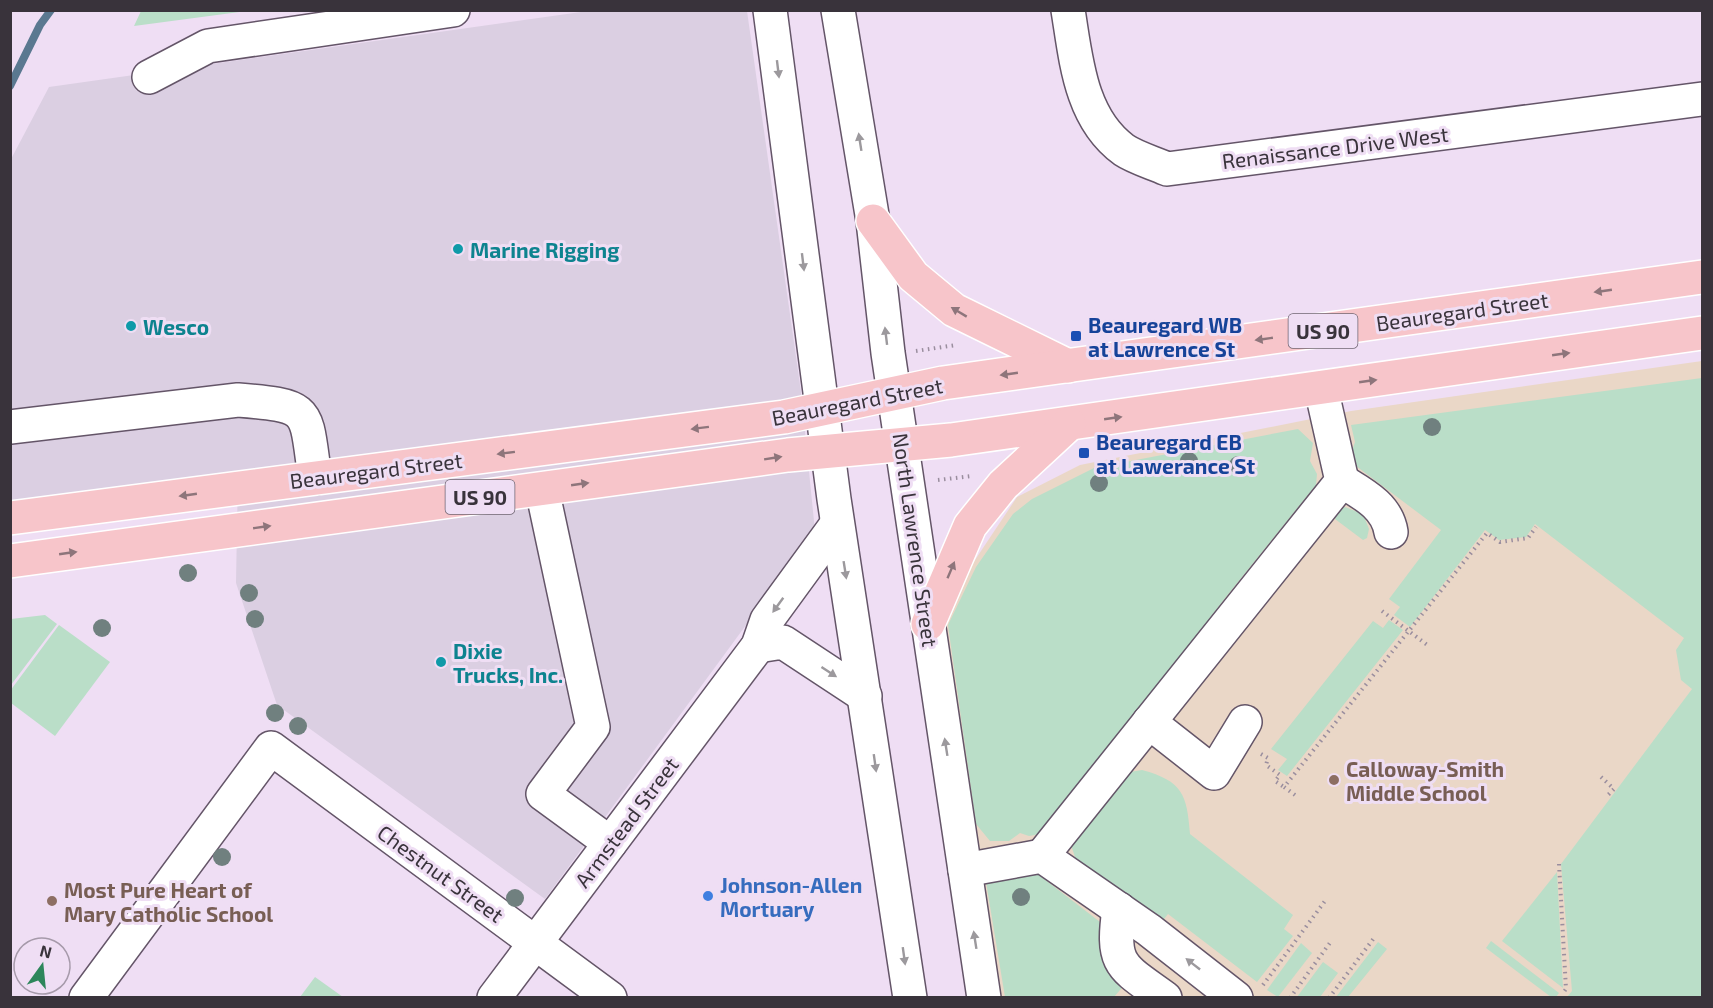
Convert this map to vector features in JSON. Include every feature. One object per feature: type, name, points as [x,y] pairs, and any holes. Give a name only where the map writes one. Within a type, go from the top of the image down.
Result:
[{"type":"main road","points":[[873,220],[913,276],[954,310],[1068,366]]},
{"type":"main road","name":"Beauregard Street","points":[[10,518],[784,417],[943,383],[1702,277]]},
{"type":"main road","points":[[1655,284],[1702,286]]},
{"type":"main road","name":"Beauregard Street","points":[[10,561],[828,452],[1069,424],[1702,333]]},
{"type":"main road","points":[[928,624],[970,526],[1003,486],[1069,424]]},
{"type":"street","points":[[150,76],[208,46],[453,10]]},
{"type":"street","points":[[770,10],[837,524],[865,696],[908,996]]},
{"type":"street","name":"North Lawrence Street","points":[[838,10],[873,220],[894,393],[984,998]]},
{"type":"street","name":"Renaissance Drive West","points":[[1068,10],[1079,79],[1097,120],[1124,150],[1167,169],[1702,99]]},
{"type":"street","points":[[1321,388],[1342,481],[1372,500],[1389,519],[1391,532]]},
{"type":"street","points":[[10,427],[238,400],[276,403],[294,408],[307,420],[315,478]]},
{"type":"street","points":[[965,870],[1042,856],[1342,481]]},
{"type":"street","points":[[542,489],[593,727],[543,794],[610,843]]},
{"type":"street","name":"Armstead Street","points":[[494,998],[758,645],[767,620],[837,524]]},
{"type":"street","points":[[758,645],[783,642],[865,696]]},
{"type":"street","points":[[1149,722],[1214,773],[1240,731]]},
{"type":"street","name":"Chestnut Street","points":[[86,998],[271,748],[610,998]]},
{"type":"street","points":[[1042,856],[1246,996]]},
{"type":"street","points":[[1119,909],[1115,942],[1119,958],[1146,992]]},
{"type":"street","points":[[1146,992],[1149,930]]},
{"type":"path","points":[[913,352],[958,345]]},
{"type":"path","points":[[954,468],[956,478]]},
{"type":"path","points":[[931,481],[979,475]]},
{"type":"path","points":[[1284,787],[1486,533],[1500,542],[1528,538],[1536,526]]},
{"type":"path","points":[[1382,611],[1430,647]]},
{"type":"path","points":[[1240,731],[1268,758],[1266,765],[1280,775],[1275,781],[1295,795]]},
{"type":"path","points":[[1601,777],[1614,789],[1608,795]]},
{"type":"path","points":[[1559,864],[1566,989],[1563,993]]},
{"type":"path","points":[[1246,996],[1325,901]]},
{"type":"path","points":[[1329,998],[1374,938]]},
{"type":"path","points":[[1290,998],[1332,940]]},
{"type":"shaded area","points":[[588,11],[747,11],[801,392],[815,531],[545,899],[277,705],[236,583],[238,473],[11,506],[10,161],[49,87]]},
{"type":"shaded area","name":"Calloway-Smith Middle School","points":[[1702,361],[1702,997],[998,997],[942,625],[967,572],[1017,497],[1080,465],[1351,411]]},
{"type":"green space","points":[[141,10],[247,11],[134,26]]},
{"type":"green space","points":[[1702,378],[1702,997],[1567,997],[1572,991],[1561,864],[1692,689],[1681,680],[1676,650],[1684,638],[1535,524],[1526,537],[1499,540],[1485,530],[1410,627],[1394,615],[1400,607],[1389,599],[1441,530],[1356,466],[1350,457],[1355,442],[1351,425]]},
{"type":"green space","points":[[1298,429],[1313,443],[1310,461],[1317,474],[1316,485],[1226,597],[1045,833],[1029,836],[1020,833],[1009,841],[990,841],[976,824],[948,625],[976,567],[1013,514],[1032,499],[1094,468]]},
{"type":"green space","points":[[1345,507],[1363,514],[1369,529],[1367,538],[1363,540],[1335,519],[1337,510]]},
{"type":"green space","points":[[45,615],[57,624],[11,685],[11,619]]},
{"type":"green space","points":[[1389,620],[1403,630],[1287,776],[1278,770],[1287,759],[1271,749],[1373,621],[1383,628]]},
{"type":"green space","points":[[59,625],[110,662],[55,736],[11,703],[10,691]]},
{"type":"green space","points":[[1142,770],[1166,779],[1180,792],[1187,809],[1190,834],[1293,915],[1284,929],[1293,936],[1257,982],[1168,914],[1160,924],[1076,860],[1068,836],[1124,773]]},
{"type":"green space","points":[[1035,872],[1104,925],[1126,983],[1114,997],[1005,997],[986,882]]},
{"type":"green space","points":[[1557,872],[1563,988],[1502,941]]},
{"type":"green space","points":[[1491,941],[1559,993],[1556,997],[1551,997],[1486,948]]},
{"type":"green space","points":[[1378,942],[1387,949],[1348,997],[1336,997]]},
{"type":"green space","points":[[1301,943],[1312,953],[1278,997],[1267,990]]},
{"type":"green space","points":[[1323,962],[1338,973],[1320,997],[1297,997]]},
{"type":"green space","points":[[315,977],[343,997],[300,997]]},
{"type":"waterway","points":[[10,86],[40,25],[51,10]]},
{"type":"place","name":"Marine Rigging","points":[[458,249]]},
{"type":"place","name":"Wesco","points":[[131,326]]},
{"type":"place","name":"Beauregard WB at Lawrence St","points":[[1076,336]]},
{"type":"place","name":"Beauregard EB at Lawerance St","points":[[1084,453]]},
{"type":"place","name":"Dixie Trucks, Inc.","points":[[441,662]]},
{"type":"place","name":"Calloway-Smith Middle School","points":[[1334,780]]},
{"type":"place","name":"Johnson-Allen Mortuary","points":[[708,896]]},
{"type":"place","name":"Most Pure Heart of Mary Catholic School","points":[[52,901]]}]
